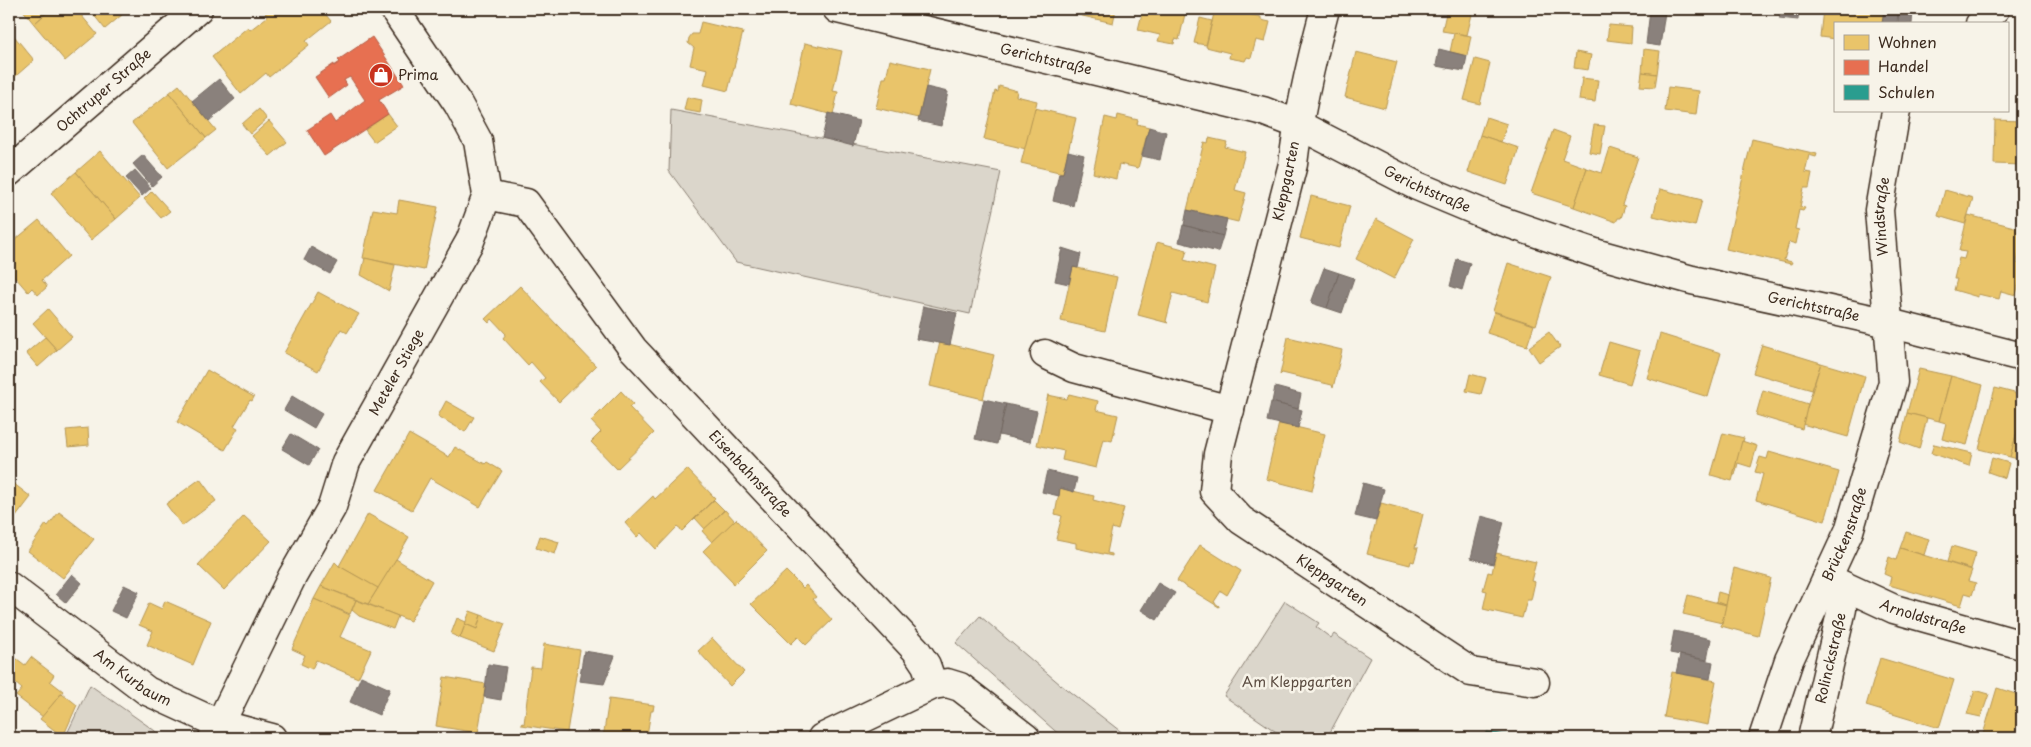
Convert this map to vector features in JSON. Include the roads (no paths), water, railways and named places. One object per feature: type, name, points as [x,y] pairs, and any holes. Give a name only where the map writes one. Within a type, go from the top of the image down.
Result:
[{"type":"street","name":"Ochtruper Straße","points":[[9,172],[198,9]]},
{"type":"street","name":"Meteler Stiege","points":[[216,731],[292,577],[332,508],[346,462],[470,241],[487,195],[478,141],[458,104],[394,9]]},
{"type":"street","name":"Gerichtstraße","points":[[837,9],[1263,111],[1297,124],[1417,186],[1496,219],[1598,254],[1692,280],[1889,323],[2022,357]]},
{"type":"street","name":"Kleppgarten","points":[[1324,9],[1297,124],[1293,164],[1218,454],[1214,491],[1241,520],[1471,672],[1535,682]]},
{"type":"street","points":[[1982,22],[1995,9]]},
{"type":"street","name":"Windstraße","points":[[1889,323],[1879,210],[1896,112]]},
{"type":"street","name":"Eisenbahnstraße","points":[[487,195],[526,203],[633,349],[916,650],[926,666],[934,685]]},
{"type":"street","name":"Brückenstraße","points":[[1763,738],[1789,660],[1850,531],[1893,382],[1889,323]]},
{"type":"street","points":[[1045,354],[1074,368],[1230,410]]},
{"type":"street","name":"Arnoldstraße","points":[[1827,578],[1894,610],[2022,645]]},
{"type":"street","name":"Rolinckstraße","points":[[1812,738],[1842,609],[1827,578]]},
{"type":"street","name":"Am Kurbaum","points":[[9,586],[147,691],[216,731],[272,738]]},
{"type":"street","points":[[822,738],[934,685],[947,683],[960,688],[1026,738]]},
{"type":"place","name":"Prima","points":[[381,75]]},
{"type":"park label","name":"Am Kleppgarten","points":[[1297,682]]}]
